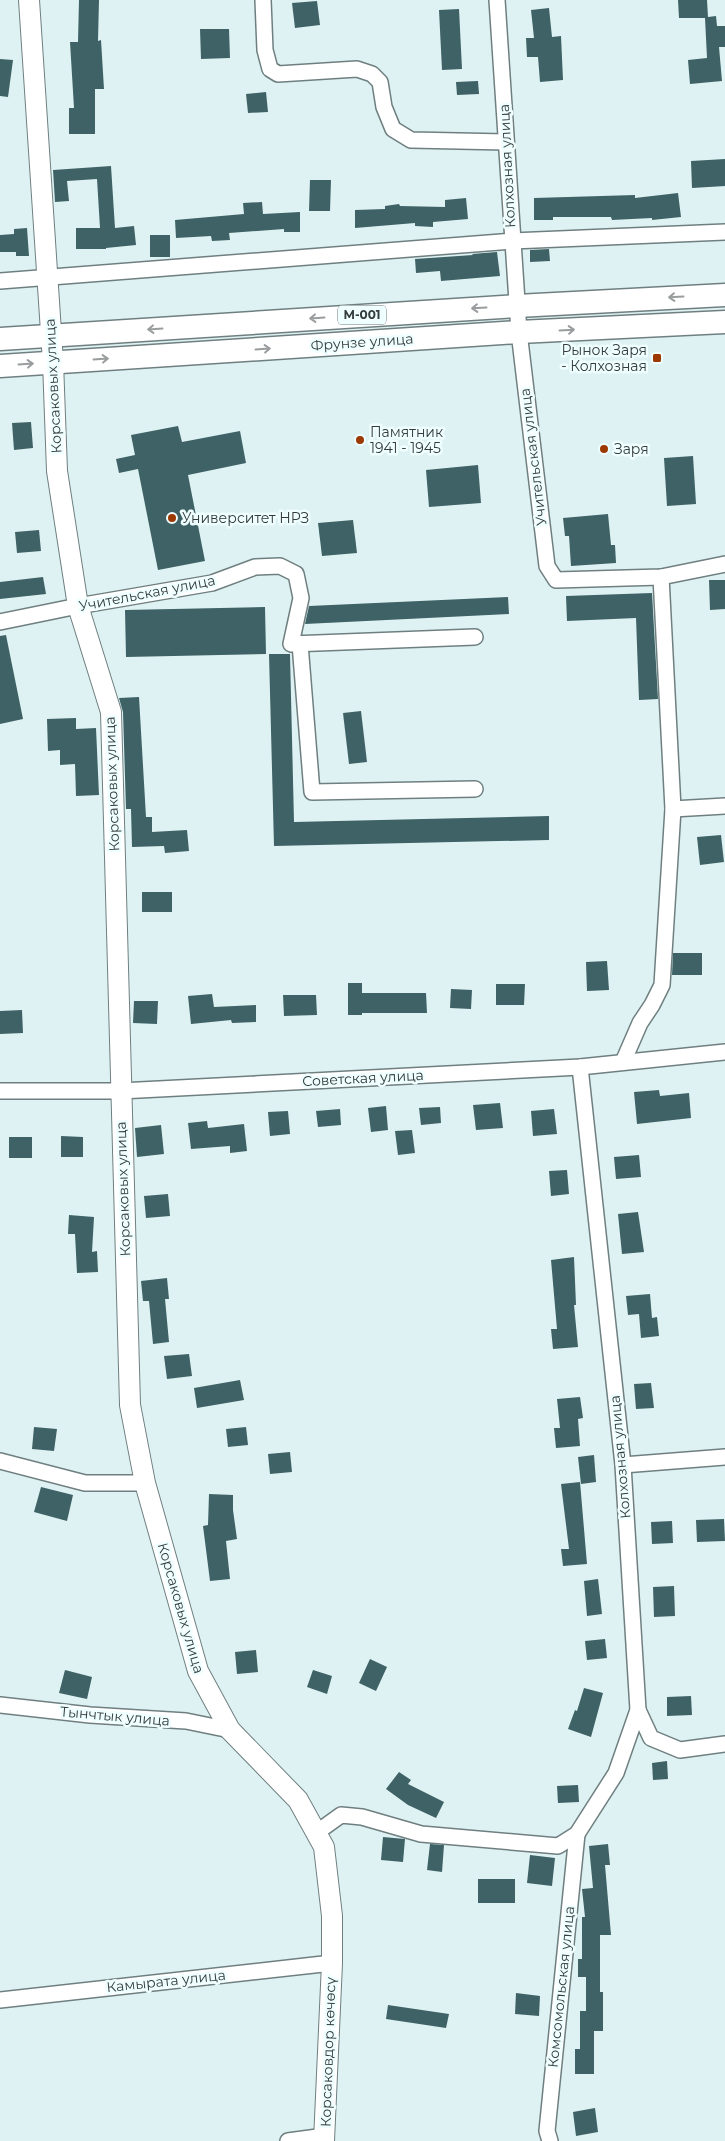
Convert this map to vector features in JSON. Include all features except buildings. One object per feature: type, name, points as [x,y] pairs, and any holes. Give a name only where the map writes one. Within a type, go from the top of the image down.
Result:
[{"type":"main road","name":"Фрунзе улица","points":[[0,339],[517,306],[725,295]]},
{"type":"main road","name":"Фрунзе улица","points":[[0,366],[519,332],[725,322]]},
{"type":"street","name":"Корсаковых улица","points":[[29,0],[58,471],[78,606],[111,712],[130,1405],[145,1484],[198,1671],[230,1730],[298,1800],[324,1847],[332,1916],[332,1962]]},
{"type":"street","points":[[263,0],[265,50],[270,69],[278,74],[357,69],[372,74],[380,82],[384,107],[393,129],[411,140],[506,142]]},
{"type":"street","name":"Колхозная улица","points":[[497,0],[519,332]]},
{"type":"street","points":[[0,281],[512,241],[725,232]]},
{"type":"street","name":"Учительская улица","points":[[519,332],[547,566],[556,580],[661,577]]},
{"type":"street","points":[[623,1062],[640,1023],[662,985],[673,809],[661,577],[725,564]]},
{"type":"street","name":"Учительская улица","points":[[0,622],[212,582],[254,567],[280,566],[296,574],[301,598],[291,644],[300,644]]},
{"type":"street","points":[[475,637],[300,644],[312,792],[475,789]]},
{"type":"street","points":[[673,809],[725,806]]},
{"type":"street","name":"Советская улица","points":[[0,1091],[120,1091],[580,1067],[725,1052]]},
{"type":"street","name":"Колхозная улица","points":[[577,1834],[616,1773],[638,1710],[623,1465],[580,1067]]},
{"type":"street","points":[[623,1465],[725,1458]]},
{"type":"street","points":[[0,1461],[85,1483],[145,1484]]},
{"type":"street","name":"Тынчтык улица","points":[[0,1705],[90,1715],[186,1721],[230,1730]]},
{"type":"street","points":[[638,1710],[652,1738],[680,1750],[725,1744]]},
{"type":"street","points":[[316,1833],[341,1815],[362,1817],[420,1834],[514,1843],[558,1846],[577,1834]]},
{"type":"street","name":"Комсомольская улица","points":[[550,2141],[547,2132],[552,2069],[577,1834]]},
{"type":"street","name":"Камырата улица","points":[[0,2000],[332,1962]]},
{"type":"street","name":"Корсаковдор көчөсү","points":[[324,2139],[332,1962]]},
{"type":"street","points":[[288,2141],[324,2139]]},
{"type":"place","name":"Рынок Заря - Колхозная","points":[[657,358]]},
{"type":"place","name":"Памятник 1941 - 1945","points":[[360,440]]},
{"type":"place","name":"Заря","points":[[604,449]]},
{"type":"place","name":"Университет НРЗ","points":[[172,518]]}]
